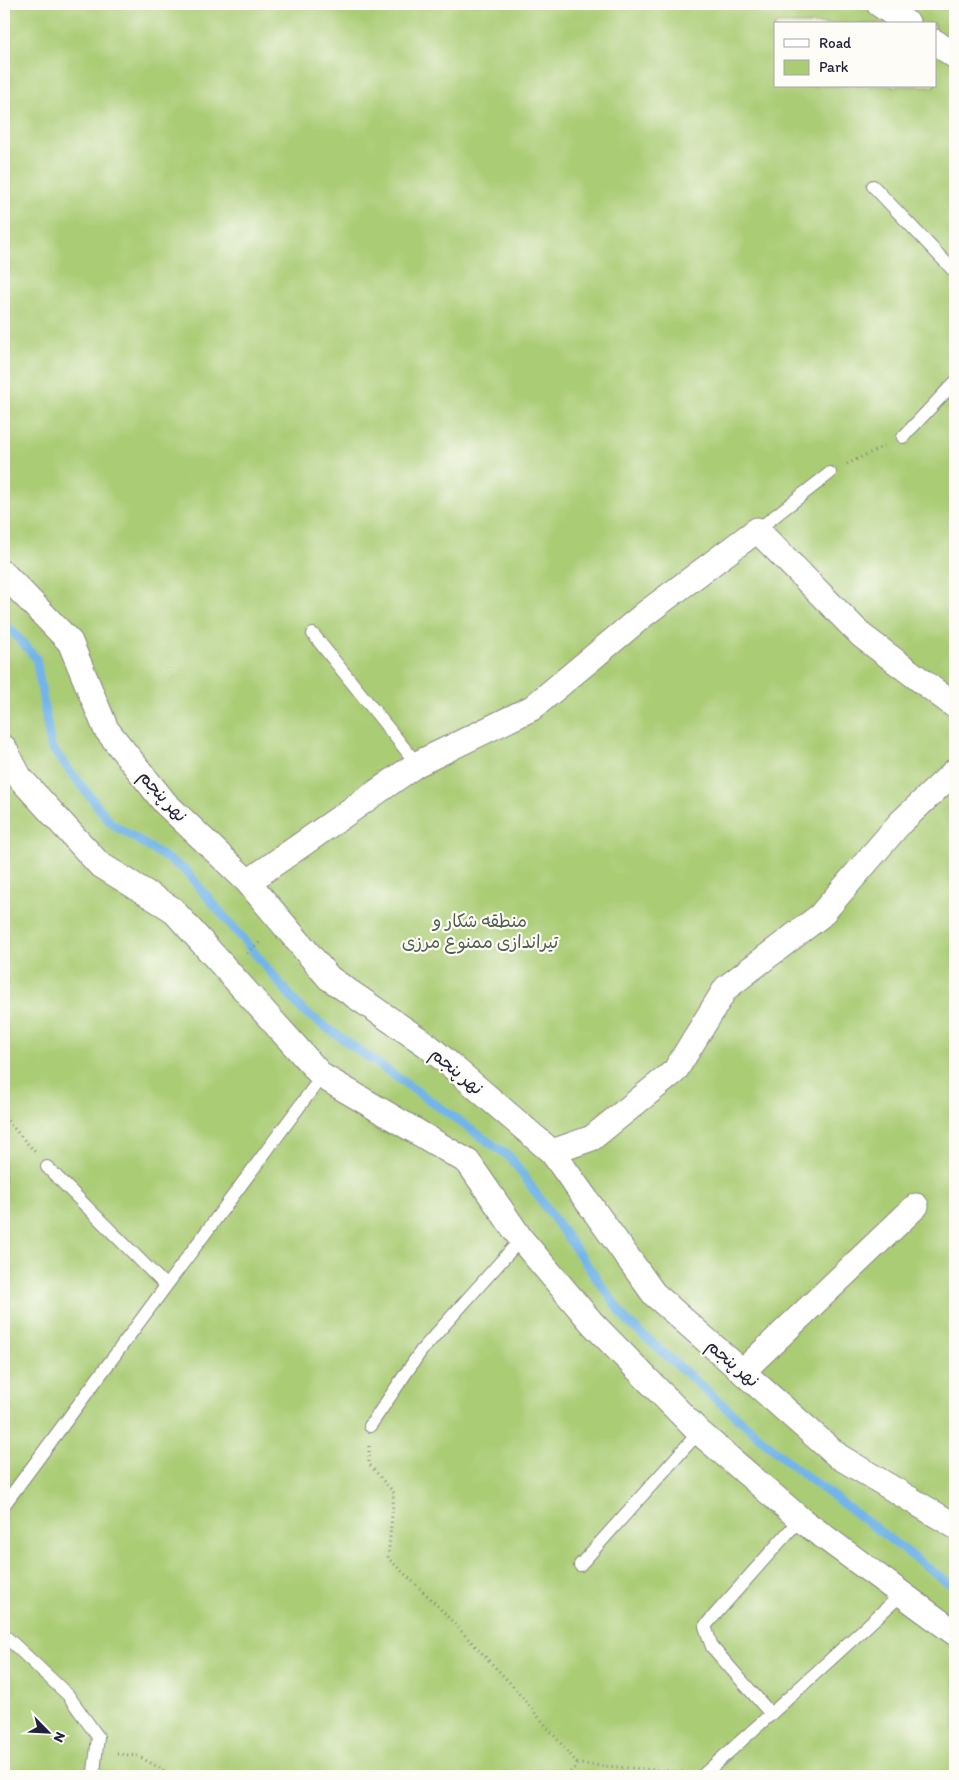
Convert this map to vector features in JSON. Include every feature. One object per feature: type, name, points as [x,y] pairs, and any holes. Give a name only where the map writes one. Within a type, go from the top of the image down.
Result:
[{"type":"street","points":[[879,4],[905,22]]},
{"type":"street","points":[[936,43],[955,56]]},
{"type":"street","points":[[248,882],[417,764],[532,708],[646,613],[757,530],[862,636],[955,706]]},
{"type":"street","name":"نهر پنجم","points":[[4,574],[70,642],[106,729],[165,803],[248,882],[329,978],[427,1045],[552,1152],[654,1294],[838,1456],[955,1526]]},
{"type":"street","points":[[4,748],[20,778],[99,864],[172,909],[322,1076],[468,1162],[521,1239],[592,1324],[699,1432],[800,1519],[955,1634]]},
{"type":"street","points":[[552,1152],[592,1138],[674,1071],[726,988],[820,916],[900,823],[955,772]]},
{"type":"street","points":[[743,1371],[916,1206]]},
{"type":"lane","points":[[873,186],[955,272]]},
{"type":"lane","points":[[903,437],[955,382]]},
{"type":"lane","points":[[757,530],[830,472]]},
{"type":"lane","points":[[313,634],[417,764]]},
{"type":"lane","points":[[4,1505],[322,1076]]},
{"type":"lane","points":[[48,1167],[166,1286]]},
{"type":"lane","points":[[370,1426],[421,1351],[521,1239]]},
{"type":"lane","points":[[580,1565],[699,1432]]},
{"type":"lane","points":[[771,1714],[712,1647],[705,1626],[800,1519]]},
{"type":"lane","points":[[703,1775],[902,1594]]},
{"type":"lane","points":[[4,1635],[68,1695],[98,1737],[94,1772],[90,1776]]},
{"type":"path","points":[[830,472],[903,437]]},
{"type":"path","points":[[243,956],[262,940]]},
{"type":"path","points":[[4,1117],[48,1167]]},
{"type":"path","points":[[370,1426],[369,1464],[394,1493],[388,1558],[432,1600],[511,1684],[578,1764],[703,1775]]},
{"type":"path","points":[[96,1752],[138,1756],[163,1770],[164,1776]]},
{"type":"path","points":[[567,1776],[578,1764]]},
{"type":"green space","name":"منطقه شکار و تیراندازی ممنوع مرزی","points":[[4,4],[955,4],[955,1776],[4,1776]]},
{"type":"waterway","points":[[4,622],[36,658],[51,747],[111,823],[185,870],[303,1011],[510,1157],[627,1321],[794,1467],[955,1588]]}]
